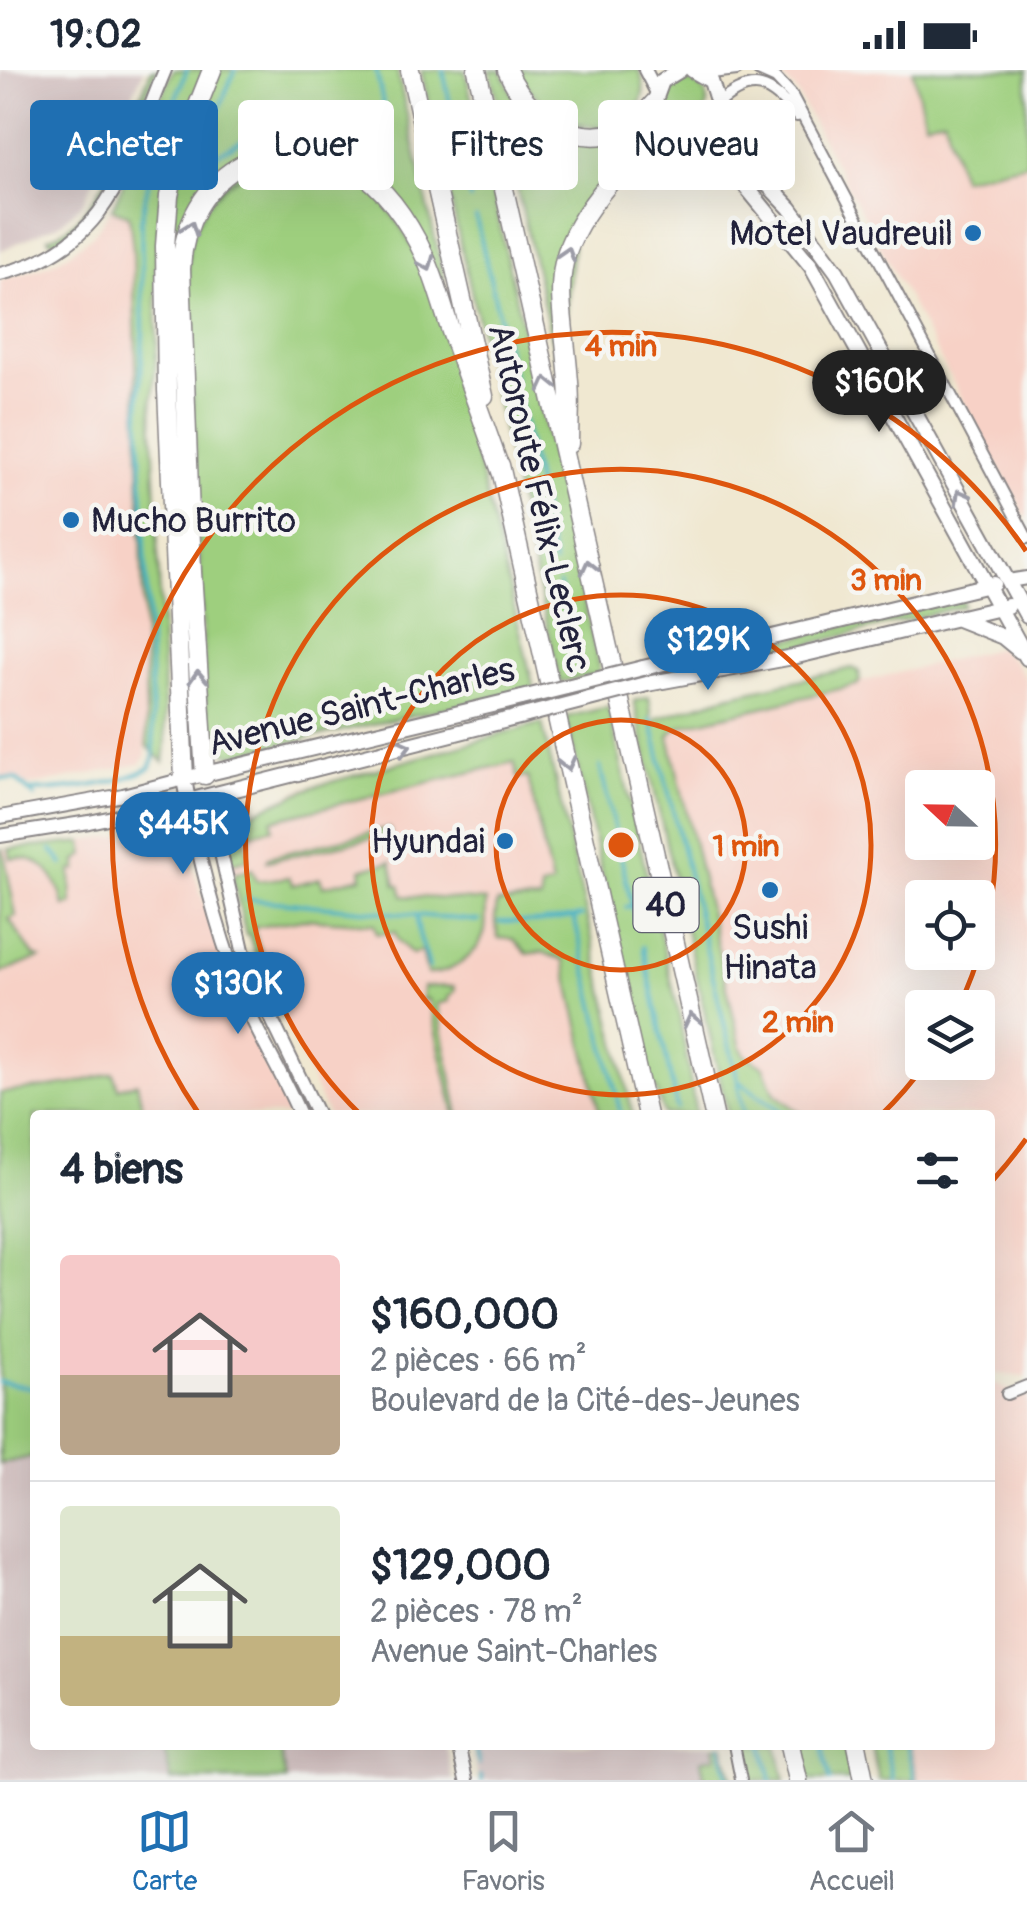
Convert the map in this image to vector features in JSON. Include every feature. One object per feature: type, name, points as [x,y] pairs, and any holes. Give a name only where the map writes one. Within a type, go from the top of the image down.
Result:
[{"type":"highway","points":[[184,779],[165,352],[166,226],[177,158],[212,70]]},
{"type":"highway","name":"Autoroute Félix-Leclerc","points":[[410,70],[646,1110]]},
{"type":"highway","name":"Autoroute Félix-Leclerc","points":[[477,70],[713,1110]]},
{"type":"highway","points":[[506,70],[523,98],[540,115],[581,135],[602,136],[622,131],[638,122],[655,97]]},
{"type":"highway","points":[[205,774],[192,572],[181,269],[188,228],[212,188],[256,158],[296,151],[322,153],[346,162],[378,185],[408,225],[426,260],[502,474]]},
{"type":"highway","points":[[569,479],[569,384],[559,291],[568,249],[583,215],[604,190]]},
{"type":"highway","points":[[791,1750],[798,1780]]},
{"type":"highway","points":[[857,1750],[864,1780]]},
{"type":"main road","points":[[656,100],[666,76],[680,70]]},
{"type":"main road","points":[[697,72],[714,86],[717,100]]},
{"type":"main road","points":[[749,190],[811,266],[1026,656]]},
{"type":"main road","points":[[773,190],[837,272],[1025,607]]},
{"type":"main road","name":"Avenue Saint-Charles","points":[[188,801],[527,715],[645,676],[1008,581]]},
{"type":"main road","name":"Avenue Saint-Charles","points":[[184,779],[522,698],[645,676],[793,657],[999,608],[1025,607]]},
{"type":"main road","points":[[955,618],[1003,637],[1026,656]]},
{"type":"main road","points":[[205,774],[208,796]]},
{"type":"main road","points":[[184,779],[188,801]]},
{"type":"street","points":[[0,274],[51,257],[90,226],[118,182],[165,70]]},
{"type":"street","points":[[646,70],[655,97]]},
{"type":"street","points":[[697,72],[737,70]]},
{"type":"street","points":[[758,70],[776,78],[788,90],[1027,538]]},
{"type":"street","points":[[727,100],[741,88],[761,86],[784,100]]},
{"type":"street","points":[[795,113],[808,128]]},
{"type":"street","points":[[1015,512],[1027,525]]},
{"type":"street","name":"Avenue Saint-Charles","points":[[1008,581],[1027,578]]},
{"type":"street","name":"Avenue Saint-Charles","points":[[0,817],[113,797],[184,779]]},
{"type":"street","points":[[208,796],[248,963],[316,1110]]},
{"type":"street","points":[[188,801],[231,965],[298,1110]]},
{"type":"street","name":"Avenue Saint-Charles","points":[[0,836],[188,801]]},
{"type":"street","points":[[1007,1394],[1027,1386]]},
{"type":"street","points":[[459,1750],[466,1780]]},
{"type":"street","points":[[735,1750],[741,1780]]},
{"type":"shaded area","points":[[0,70],[144,70],[130,100],[30,100],[30,190],[89,190],[84,201],[61,223],[0,251]]},
{"type":"shaded area","points":[[774,70],[913,70],[925,121],[944,118],[961,178],[1027,163],[1027,519],[795,89]]},
{"type":"shaded area","points":[[112,209],[129,214],[133,249],[146,755],[140,764],[28,786],[17,777],[0,776],[0,280],[42,268],[67,255],[93,235]]},
{"type":"shaded area","points":[[999,648],[1015,662],[1027,681],[1027,1377],[995,1373],[995,1110],[796,1110],[775,1094],[764,1067],[745,1055],[735,1031],[669,736],[675,728]]},
{"type":"shaded area","points":[[512,730],[520,731],[603,1110],[326,1110],[246,935],[223,835],[225,824],[304,788]]},
{"type":"shaded area","points":[[161,826],[180,830],[236,1004],[287,1110],[143,1110],[137,1084],[118,1088],[113,1074],[0,1099],[0,850],[135,835]]},
{"type":"shaded area","points":[[995,1385],[1018,1397],[1027,1395],[1027,1780],[917,1780],[910,1750],[995,1750]]},
{"type":"shaded area","points":[[0,1389],[30,1394],[30,1750],[164,1750],[171,1780],[0,1780]]},
{"type":"shaded area","points":[[280,1750],[446,1750],[453,1780],[286,1780]]},
{"type":"shaded area","points":[[472,1750],[726,1750],[733,1780],[479,1780]]},
{"type":"green space","points":[[151,70],[157,70],[144,100],[139,100]]},
{"type":"green space","points":[[173,70],[204,70],[194,100],[160,100]]},
{"type":"green space","points":[[220,70],[397,70],[414,146],[414,190],[424,190],[444,279],[441,281],[389,190],[394,190],[394,100],[238,100],[238,176],[187,212],[178,390],[170,248],[176,190],[218,190],[218,100],[207,100]]},
{"type":"green space","points":[[421,70],[465,70],[472,100],[428,100]]},
{"type":"green space","points":[[490,70],[501,70],[513,95],[523,100],[497,100]]},
{"type":"green space","points":[[517,70],[639,70],[643,82],[641,100],[598,100],[598,126],[578,124],[578,100],[541,100]]},
{"type":"green space","points":[[913,70],[1027,70],[1027,163],[961,178],[944,118],[925,122]]},
{"type":"green space","points":[[687,82],[705,94],[706,100],[668,100],[673,88]]},
{"type":"green space","points":[[578,126],[598,136],[600,190],[575,219],[562,362],[557,363],[518,190],[578,190]]},
{"type":"green space","points":[[238,178],[238,190],[371,190],[410,242],[449,345],[534,689],[231,755],[215,740],[206,707],[188,287],[191,239],[207,207]]},
{"type":"green space","points":[[99,190],[104,190],[72,233],[50,241],[48,238],[67,228]]},
{"type":"green space","points":[[120,190],[163,190],[156,261],[157,345],[152,409],[164,762],[147,746],[133,249],[129,215],[112,209]]},
{"type":"green space","points":[[448,190],[492,190],[600,673],[560,682]]},
{"type":"green space","points":[[961,598],[963,606],[773,653],[723,661],[722,655]]},
{"type":"green space","points":[[852,668],[859,671],[857,685],[685,725],[669,736],[741,1048],[764,1067],[775,1094],[796,1110],[727,1110],[634,701],[649,697],[653,728],[657,718],[727,696]]},
{"type":"green space","points":[[608,707],[680,1019],[695,1110],[662,1110],[656,1089],[652,1089],[566,717]]},
{"type":"green space","points":[[542,723],[632,1110],[599,1110],[564,961],[542,952],[527,954],[513,939],[498,938],[497,903],[541,900],[541,888],[552,885],[528,777],[518,778],[514,762],[272,820],[273,828],[245,835],[248,859],[235,863],[229,860],[223,835],[225,824],[313,787]]},
{"type":"green space","points":[[389,828],[391,834],[267,861],[268,857]]},
{"type":"green space","points":[[83,842],[85,855],[77,861],[77,870],[71,870],[72,905],[64,906],[58,886],[47,870],[31,860],[11,859],[9,849]]},
{"type":"green space","points":[[3,849],[16,916],[9,919],[34,956],[40,958],[0,973],[0,850]]},
{"type":"green space","points":[[391,862],[403,896],[486,901],[484,934],[469,957],[453,968],[427,974],[422,951],[412,954],[395,932],[377,934],[374,924],[304,919],[253,928],[268,972],[262,974],[246,935],[235,873],[252,869],[257,881],[289,877],[293,885],[320,878],[323,886],[362,877],[361,869]]},
{"type":"green space","points":[[454,986],[449,1001],[437,1004],[458,1110],[454,1110],[428,999],[422,1000],[423,987]]},
{"type":"green space","points":[[113,1073],[118,1088],[137,1083],[143,1110],[30,1110],[30,1457],[0,1464],[0,1093],[72,1084]]},
{"type":"green space","points":[[164,1750],[280,1750],[286,1780],[171,1780]]},
{"type":"green space","points":[[715,1750],[724,1750],[733,1780],[698,1780],[704,1776],[701,1760],[716,1756]]},
{"type":"green space","points":[[745,1750],[778,1750],[785,1780],[751,1780]]},
{"type":"green space","points":[[802,1750],[846,1750],[853,1780],[809,1780]]},
{"type":"green space","points":[[872,1750],[910,1750],[917,1780],[879,1780]]},
{"type":"waterway","points":[[28,791],[107,783],[150,768],[154,759],[139,411],[143,333],[141,221],[154,153],[187,70]]},
{"type":"waterway","points":[[235,70],[202,150],[206,158],[270,131],[307,130],[342,140],[397,169],[376,70]]},
{"type":"waterway","points":[[443,70],[470,199]]},
{"type":"waterway","points":[[476,218],[514,381]]},
{"type":"waterway","points":[[518,399],[554,564]]},
{"type":"waterway","points":[[559,584],[575,653]]},
{"type":"waterway","points":[[651,719],[738,1081],[779,1110]]},
{"type":"waterway","points":[[600,766],[637,927]]},
{"type":"waterway","points":[[0,778],[16,779],[35,797]]},
{"type":"waterway","points":[[52,850],[63,864]]},
{"type":"waterway","points":[[246,899],[479,921]]},
{"type":"waterway","points":[[626,907],[640,903]]},
{"type":"waterway","points":[[417,915],[429,968]]},
{"type":"waterway","points":[[499,922],[582,916]]},
{"type":"waterway","points":[[574,917],[620,1110]]},
{"type":"waterway","points":[[643,947],[677,1108]]},
{"type":"waterway","points":[[738,1085],[743,1110]]},
{"type":"waterway","points":[[0,1382],[30,1387]]},
{"type":"waterway","points":[[475,1750],[479,1764]]},
{"type":"waterway","points":[[722,1750],[728,1780]]},
{"type":"waterway","points":[[764,1750],[771,1780]]},
{"type":"waterway","points":[[823,1750],[830,1780]]},
{"type":"waterway","points":[[886,1750],[893,1780]]},
{"type":"waterway","points":[[908,1750],[915,1780]]},
{"type":"waterway","points":[[481,1776],[482,1780]]},
{"type":"place","name":"Motel Vaudreuil","points":[[973,233]]},
{"type":"place","name":"Mucho Burrito","points":[[71,520]]},
{"type":"place","name":"Hyundai","points":[[505,841]]},
{"type":"place","name":"Sushi Hinata","points":[[770,890]]}]
